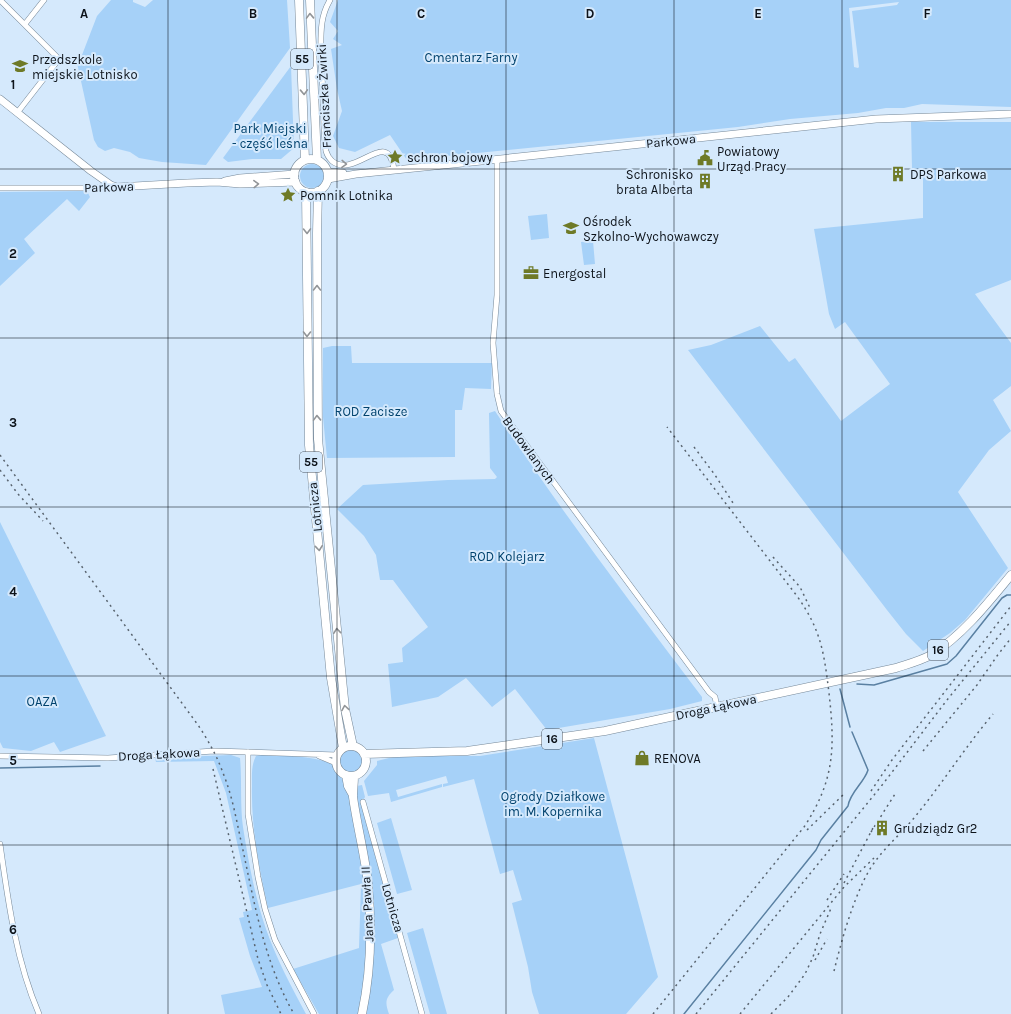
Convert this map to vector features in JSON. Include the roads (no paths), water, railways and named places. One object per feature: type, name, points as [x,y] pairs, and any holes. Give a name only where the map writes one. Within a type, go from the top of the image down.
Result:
[{"type":"main road","name":"55","points":[[300,0],[305,160]]},
{"type":"main road","name":"55","points":[[310,0],[317,160]]},
{"type":"main road","points":[[305,160],[317,160],[326,167],[328,176],[324,186],[318,191],[310,193],[306,192],[300,188],[295,178],[296,168],[305,160]]},
{"type":"main road","name":"Lotnicza","points":[[318,191],[316,256],[318,439],[342,685],[353,746]]},
{"type":"main road","name":"Lotnicza","points":[[306,192],[309,445],[339,755]]},
{"type":"main road","name":"Droga Łąkowa","points":[[365,758],[385,754],[467,751],[605,731],[896,668],[930,656],[956,636],[1011,575]]},
{"type":"main road","points":[[350,776],[339,771],[339,755],[353,746],[358,748],[365,758]]},
{"type":"main road","name":"16","points":[[350,776],[363,770],[365,758]]},
{"type":"main road","name":"Jana Pawła II","points":[[350,776],[365,857],[370,906],[366,997],[362,1014]]},
{"type":"street","points":[[0,0],[59,59],[17,113]]},
{"type":"street","points":[[25,24],[44,0]]},
{"type":"street","name":"Franciszka Żwirki","points":[[330,0],[325,11],[321,32],[324,123],[327,156],[331,160],[343,166],[371,155],[382,152],[387,153],[391,156],[394,170]]},
{"type":"street","points":[[0,99],[72,157],[112,185]]},
{"type":"street","name":"Parkowa","points":[[328,176],[876,119],[1011,114]]},
{"type":"street","name":"Budowlanych","points":[[497,159],[497,295],[493,343],[497,394],[501,411],[709,692],[715,697],[717,707]]},
{"type":"street","name":"Parkowa","points":[[0,188],[94,188],[112,185],[123,187],[172,183],[217,182],[240,184],[295,178]]},
{"type":"street","name":"Droga Łąkowa","points":[[0,756],[108,758],[206,752],[339,755]]},
{"type":"street","points":[[248,752],[248,814],[258,877],[265,909],[275,940],[314,1014]]},
{"type":"street","name":"Droga Łąkowa","points":[[318,755],[339,755]]},
{"type":"street","name":"Lotnicza","points":[[364,802],[422,1014]]},
{"type":"street","points":[[0,844],[20,959],[39,1014]]},
{"type":"waterway","points":[[857,684],[874,685],[947,664],[956,656],[1002,598],[1007,595],[1011,595]]},
{"type":"waterway","points":[[840,689],[850,727]]},
{"type":"waterway","points":[[684,1014],[816,850],[821,840],[848,806],[851,796],[868,770],[852,732]]},
{"type":"waterway","points":[[0,768],[100,766]]},
{"type":"railway","points":[[653,1014],[804,827],[822,794],[827,778],[832,747],[831,712],[823,653],[816,631],[805,608],[667,427]]},
{"type":"railway","points":[[694,447],[715,475],[735,506]]},
{"type":"railway","points":[[0,455],[198,725],[212,748],[221,767],[231,798],[255,907],[267,951],[274,972],[294,1014]]},
{"type":"railway","points":[[0,470],[18,494],[43,521]]},
{"type":"railway","points":[[773,557],[800,587],[811,610]]},
{"type":"railway","points":[[871,791],[892,760],[1011,606]]},
{"type":"railway","points":[[696,1014],[883,784],[947,700],[1011,621]]},
{"type":"railway","points":[[923,751],[977,685],[1011,638]]},
{"type":"railway","points":[[834,971],[851,911],[871,867],[918,813],[993,714]]},
{"type":"railway","points":[[213,769],[258,959],[267,985],[281,1014]]},
{"type":"railway","points":[[807,830],[844,794]]},
{"type":"railway","points":[[871,832],[895,794]]},
{"type":"railway","points":[[844,883],[873,828]]},
{"type":"railway","points":[[740,1014],[844,887],[874,858]]},
{"type":"railway","points":[[827,900],[844,874]]},
{"type":"railway","points":[[771,1014],[788,997],[805,974],[832,906]]},
{"type":"railway","points":[[815,960],[827,939]]},
{"type":"place","name":"Przedszkole miejskie Lotnisko","points":[[20,66]]},
{"type":"place","name":"schron bojowy","points":[[395,157]]},
{"type":"place","name":"Powiatowy Urząd Pracy","points":[[705,158]]},
{"type":"place","name":"DPS Parkowa","points":[[898,174]]},
{"type":"place","name":"Schronisko brata Alberta","points":[[705,181]]},
{"type":"place","name":"Pomnik Lotnika","points":[[288,195]]},
{"type":"place","name":"Ośrodek Szkolno-Wychowawczy","points":[[571,228]]},
{"type":"place","name":"Energostal","points":[[531,273]]},
{"type":"place","name":"RENOVA","points":[[642,758]]},
{"type":"place","name":"Grudziądz Gr2","points":[[882,828]]},
{"type":"park label","name":"Cmentarz Farny","points":[[471,57]]},
{"type":"park label","name":"Park Miejski - część leśna","points":[[270,136]]},
{"type":"park label","name":"ROD Zacisze","points":[[371,411]]},
{"type":"park label","name":"ROD Kolejarz","points":[[507,556]]},
{"type":"park label","name":"OAZA","points":[[42,701]]},
{"type":"park label","name":"Ogrody Działkowe im. M. Kopernika","points":[[553,804]]}]
